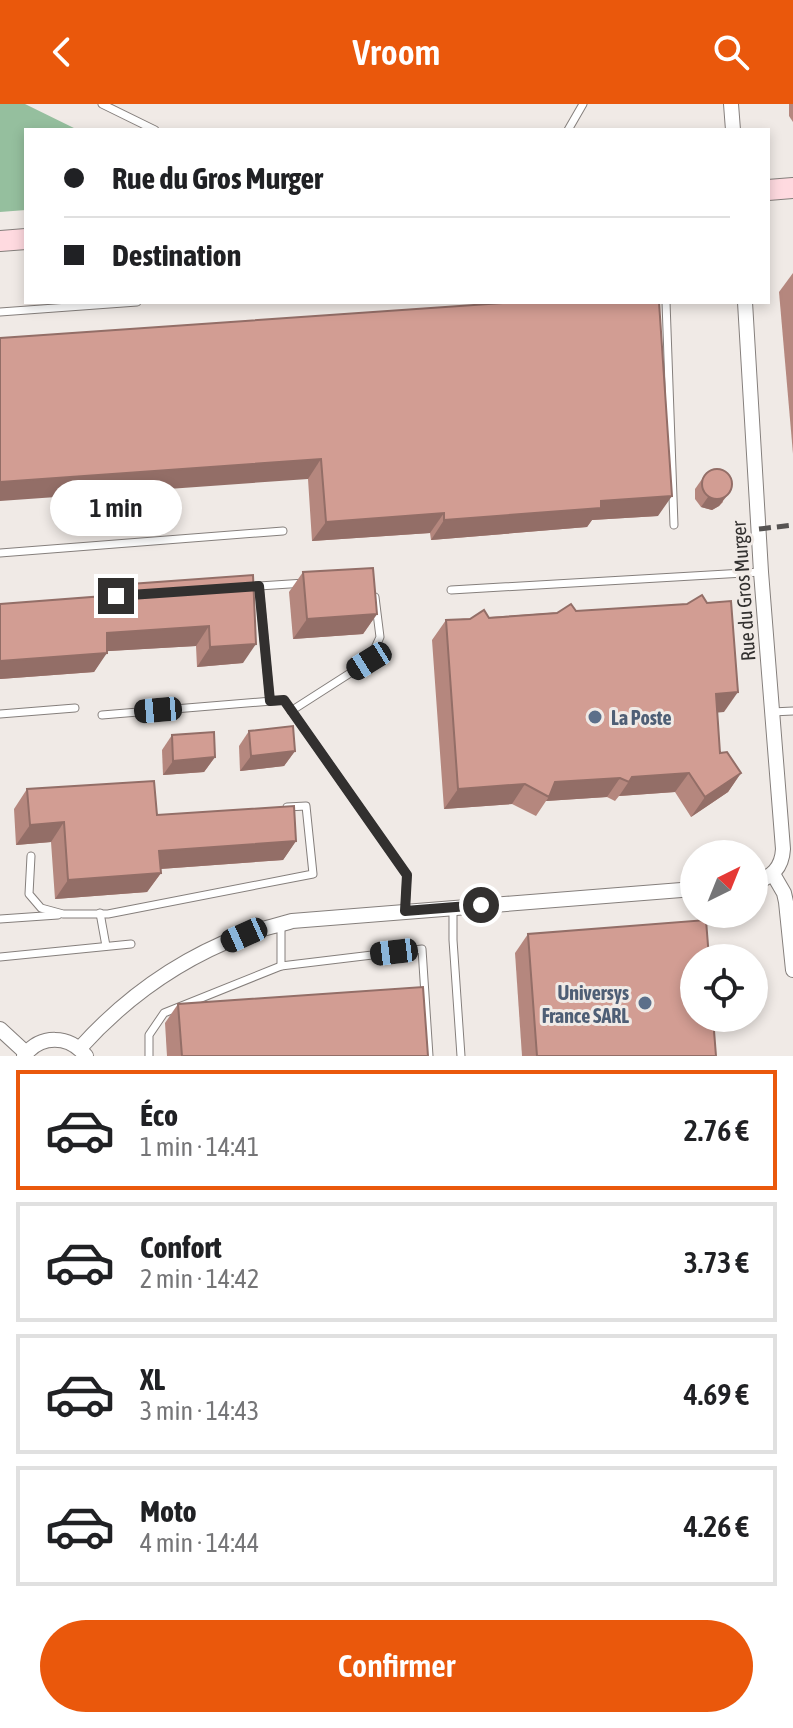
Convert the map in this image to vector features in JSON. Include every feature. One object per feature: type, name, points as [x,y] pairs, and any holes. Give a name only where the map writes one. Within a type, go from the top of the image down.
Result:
[{"type":"street","points":[[731,104],[733,128]]},
{"type":"street","points":[[770,190],[793,188]]},
{"type":"street","points":[[0,241],[24,239]]},
{"type":"street","name":"Rue du Gros Murger","points":[[745,304],[761,572],[783,849],[782,860],[773,874]]},
{"type":"street","points":[[768,876],[773,874],[784,893],[793,970]]},
{"type":"street","points":[[0,1029],[25,1054],[38,1043],[55,1039],[72,1043],[83,1052],[121,1007],[162,976],[190,959],[244,935],[292,921],[680,890]]},
{"type":"lane","points":[[102,104],[151,128]]},
{"type":"lane","points":[[569,128],[583,104]]},
{"type":"lane","points":[[0,312],[110,304]]},
{"type":"lane","points":[[666,304],[674,525]]},
{"type":"lane","points":[[0,553],[283,531]]},
{"type":"lane","points":[[451,590],[761,572]]},
{"type":"lane","points":[[243,587],[316,582]]},
{"type":"lane","points":[[259,586],[270,701]]},
{"type":"lane","points":[[291,711],[369,661],[380,637],[375,592]]},
{"type":"lane","points":[[102,715],[284,700],[407,875],[405,911]]},
{"type":"lane","points":[[0,714],[75,708]]},
{"type":"lane","points":[[772,712],[793,711]]},
{"type":"lane","points":[[0,919],[108,914],[313,874],[306,806],[277,808]]},
{"type":"lane","points":[[31,856],[29,894],[41,908],[63,914]]},
{"type":"lane","points":[[453,908],[461,1056]]},
{"type":"lane","points":[[100,913],[106,946]]},
{"type":"lane","points":[[281,924],[281,966]]},
{"type":"lane","points":[[0,957],[131,944]]},
{"type":"lane","points":[[149,1056],[149,1035],[164,1013],[281,966],[422,949],[429,1056]]},
{"type":"lane","points":[[409,997],[425,996]]},
{"type":"lane","points":[[202,998],[212,1005]]},
{"type":"green space","points":[[0,104],[25,104],[74,128],[24,128],[24,210],[0,212]]},
{"type":"building","points":[[488,304],[659,304],[672,496],[601,501],[601,508],[444,520],[444,513],[326,522],[321,459],[0,482],[0,338]]},
{"type":"building","points":[[717,469],[728,473],[732,484],[728,495],[717,499],[706,495],[702,484],[706,473]]},
{"type":"building","points":[[373,568],[377,614],[307,619],[303,572]]},
{"type":"building","points":[[253,575],[256,644],[210,647],[209,626],[107,633],[107,653],[0,661],[0,604],[104,596],[103,586]]},
{"type":"building","points":[[702,595],[707,603],[731,601],[738,692],[716,694],[720,753],[727,752],[741,773],[705,797],[689,773],[632,777],[629,782],[620,778],[555,782],[549,797],[525,784],[458,789],[446,620],[470,619],[484,610],[489,618],[557,613],[571,604],[576,611],[687,604]]},
{"type":"building","points":[[293,726],[295,751],[251,756],[249,731]]},
{"type":"building","points":[[214,732],[215,757],[173,761],[172,735]]},
{"type":"building","points":[[154,781],[157,815],[294,806],[296,841],[159,851],[161,873],[68,880],[64,822],[30,825],[27,789]]},
{"type":"building","points":[[680,922],[680,928],[707,928],[708,944],[680,944],[680,1032],[714,1032],[716,1056],[537,1056],[528,934]]},
{"type":"building","points":[[423,987],[428,1056],[182,1056],[178,1004]]},
{"type":"railway","points":[[759,529],[793,525]]},
{"type":"place","name":"La Poste","points":[[595,717]]},
{"type":"place","name":"Universys France SARL","points":[[645,1003]]},
{"type":"route","points":[[116,596],[259,586],[270,701],[284,700],[407,875],[405,911],[481,905]]}]
